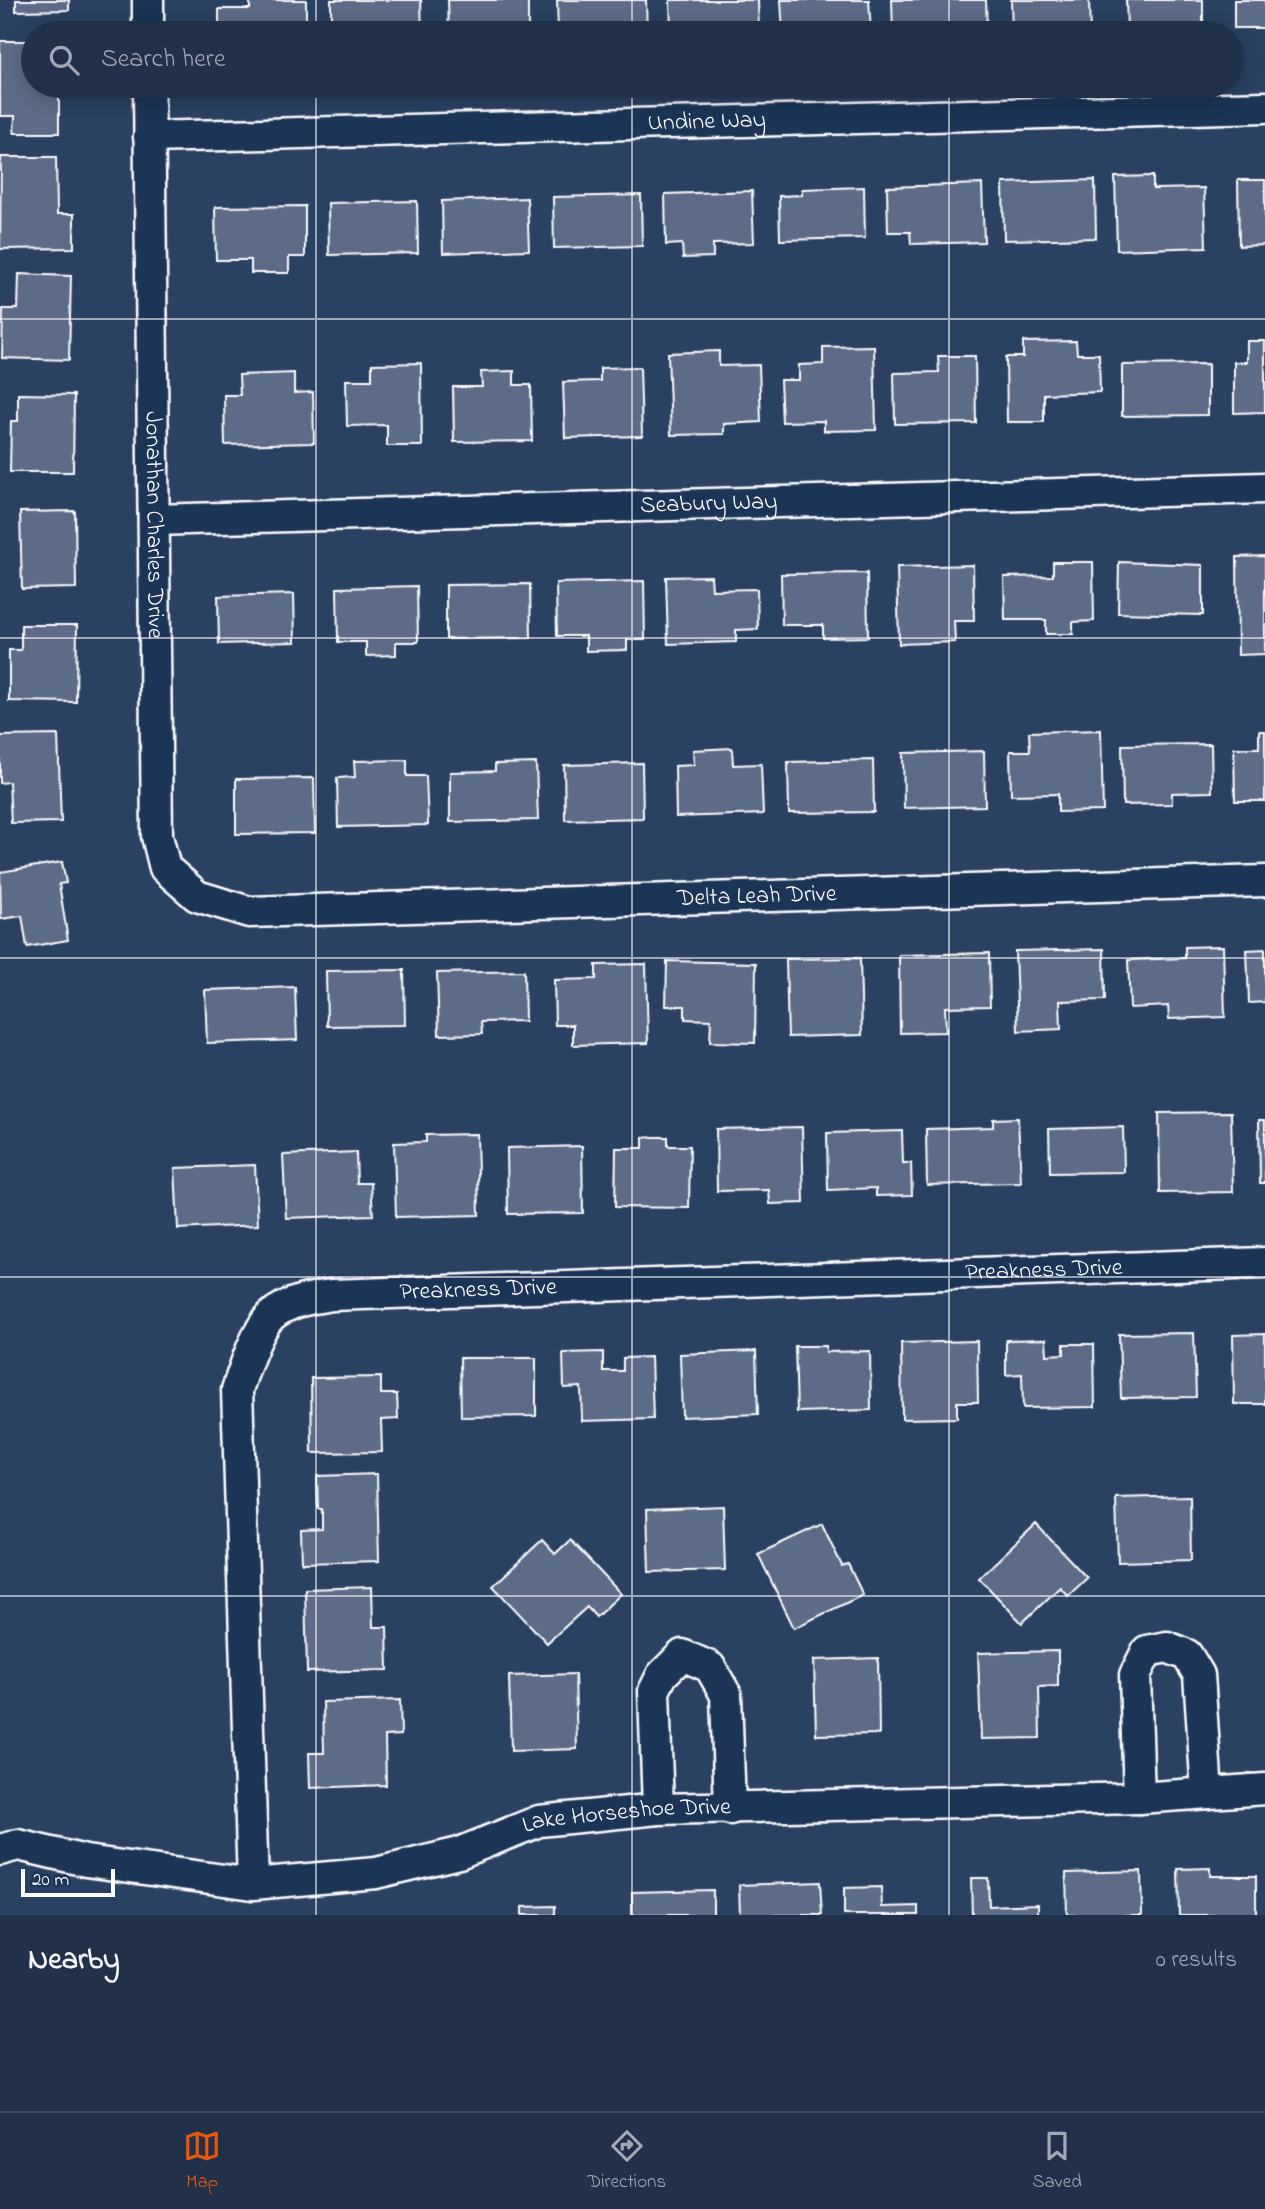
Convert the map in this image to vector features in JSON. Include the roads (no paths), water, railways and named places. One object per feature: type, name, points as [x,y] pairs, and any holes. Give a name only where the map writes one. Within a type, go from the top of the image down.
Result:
[{"type":"street","points":[[148,0],[148,21]]},
{"type":"street","name":"Jonathan Charles Drive","points":[[149,98],[157,836],[165,868],[197,896],[248,912]]},
{"type":"street","name":"Undine Way","points":[[149,137],[1265,107]]},
{"type":"street","name":"Seabury Way","points":[[154,520],[1265,488]]},
{"type":"street","name":"Delta Leah Drive","points":[[248,912],[1265,881]]},
{"type":"street","name":"Preakness Drive","points":[[253,1884],[237,1390],[253,1346],[271,1316],[302,1299],[332,1295],[1265,1263]]},
{"type":"street","points":[[1139,1798],[1135,1675],[1147,1651],[1167,1647],[1187,1655],[1199,1675],[1207,1793]]},
{"type":"street","points":[[658,1809],[654,1691],[662,1675],[682,1655],[710,1667],[726,1695],[730,1809]]},
{"type":"street","name":"Lake Horseshoe Drive","points":[[0,1850],[18,1845],[86,1861],[253,1884],[376,1873],[459,1853],[539,1821],[658,1809],[1139,1798],[1265,1789]]}]
